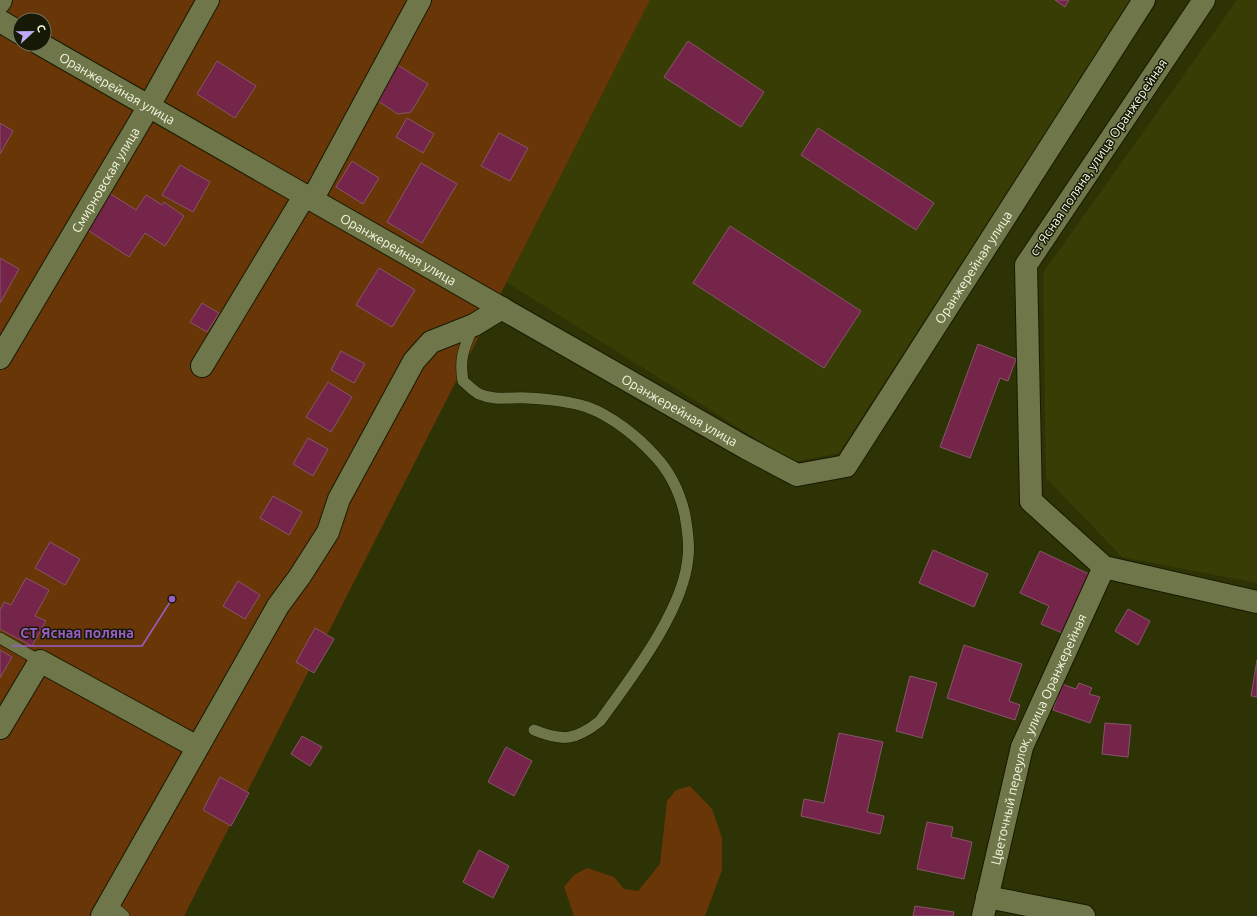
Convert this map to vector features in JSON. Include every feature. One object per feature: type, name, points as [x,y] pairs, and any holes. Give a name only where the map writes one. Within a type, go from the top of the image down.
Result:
[{"type":"street","name":"Смирновская улица","points":[[0,358],[149,106],[208,0]]},
{"type":"street","points":[[202,366],[308,197],[420,0]]},
{"type":"street","name":"Оранжерейная улица","points":[[52,51],[740,444],[797,474],[846,466],[1144,0]]},
{"type":"street","name":"ст Ясная поляна, улица Оранжерейная","points":[[1204,0],[1026,265],[1031,501],[1104,567],[1257,602]]},
{"type":"street","points":[[0,21],[12,28]]},
{"type":"street","points":[[112,912],[197,747],[278,606],[300,576],[328,532],[339,499],[414,361],[431,342],[474,324],[502,308]]},
{"type":"street","name":"Цветочный переулок, улица Оранжерейная","points":[[985,907],[1022,747],[1104,567]]},
{"type":"street","points":[[0,728],[40,661],[197,747]]},
{"type":"street","points":[[985,907],[1084,916]]},
{"type":"lane","points":[[474,324],[462,351],[460,366],[463,381],[479,394],[495,398],[560,400],[588,407],[618,424],[640,439],[662,463],[676,486],[688,530],[688,557],[684,581],[675,606],[600,721],[585,733],[572,737],[552,738],[534,730]]},
{"type":"lane","points":[[0,638],[40,661]]},
{"type":"shaded area","points":[[0,0],[650,0],[184,916],[0,916]]},
{"type":"shaded area","points":[[650,0],[1131,0],[839,453],[793,462],[506,282]]},
{"type":"shaded area","points":[[1237,0],[1257,0],[1257,583],[1122,557],[1046,478],[1043,273]]},
{"type":"shaded area","points":[[690,786],[712,809],[722,838],[722,870],[705,916],[574,916],[564,887],[574,875],[587,868],[614,877],[624,889],[638,891],[660,864],[667,801],[676,790]]},
{"type":"building","points":[[1055,0],[1069,0],[1065,7]]},
{"type":"building","points":[[688,41],[764,92],[741,127],[664,77]]},
{"type":"building","points":[[217,61],[256,86],[235,118],[197,94]]},
{"type":"building","points":[[396,64],[428,84],[411,112],[398,114],[375,99]]},
{"type":"building","points":[[407,118],[434,134],[423,153],[396,137]]},
{"type":"building","points":[[0,123],[13,131],[0,154]]},
{"type":"building","points":[[818,128],[934,203],[916,230],[801,155]]},
{"type":"building","points":[[499,133],[528,148],[510,181],[481,166]]},
{"type":"building","points":[[352,161],[379,178],[363,204],[336,187]]},
{"type":"building","points":[[421,163],[457,184],[422,243],[387,222]]},
{"type":"building","points":[[180,165],[210,182],[193,212],[162,195]]},
{"type":"building","points":[[106,191],[136,210],[146,195],[162,205],[164,202],[184,216],[165,246],[145,233],[129,257],[83,227]]},
{"type":"building","points":[[730,226],[861,311],[824,368],[693,283]]},
{"type":"building","points":[[0,258],[19,269],[0,303]]},
{"type":"building","points":[[379,268],[415,290],[392,327],[356,305]]},
{"type":"building","points":[[202,303],[219,313],[207,332],[190,322]]},
{"type":"building","points":[[978,344],[1016,359],[1008,381],[1000,378],[970,458],[940,447]]},
{"type":"building","points":[[341,351],[365,364],[354,383],[331,370]]},
{"type":"building","points":[[328,382],[352,397],[331,432],[306,417]]},
{"type":"building","points":[[308,438],[328,449],[313,476],[293,464]]},
{"type":"building","points":[[273,496],[302,512],[289,535],[260,518]]},
{"type":"building","points":[[50,542],[80,559],[65,585],[35,568]]},
{"type":"building","points":[[933,550],[988,574],[974,607],[919,583]]},
{"type":"building","points":[[1040,551],[1089,574],[1062,633],[1041,624],[1049,606],[1020,593]]},
{"type":"building","points":[[26,578],[49,590],[35,616],[46,621],[32,646],[0,629],[0,610],[4,602],[11,605]]},
{"type":"building","points":[[238,581],[260,595],[245,619],[223,606]]},
{"type":"building","points":[[1128,609],[1150,621],[1138,645],[1115,631]]},
{"type":"building","points":[[315,628],[334,639],[314,673],[296,662]]},
{"type":"building","points":[[964,645],[1022,664],[1009,701],[1020,705],[1015,720],[947,698]]},
{"type":"building","points":[[0,650],[12,657],[0,678]]},
{"type":"building","points":[[1257,660],[1257,697],[1251,696]]},
{"type":"building","points":[[910,676],[937,683],[922,738],[896,731]]},
{"type":"building","points":[[1079,683],[1092,688],[1089,694],[1100,697],[1090,723],[1053,710],[1062,684],[1076,689]]},
{"type":"building","points":[[1105,723],[1131,725],[1128,757],[1102,754]]},
{"type":"building","points":[[839,733],[883,742],[867,812],[884,816],[880,834],[801,816],[804,799],[824,803]]},
{"type":"building","points":[[302,736],[322,747],[310,766],[291,754]]},
{"type":"building","points":[[506,747],[532,761],[514,796],[488,782]]},
{"type":"building","points":[[220,777],[249,793],[231,826],[203,810]]},
{"type":"building","points":[[927,822],[953,827],[951,837],[972,842],[964,879],[917,869]]},
{"type":"building","points":[[479,850],[509,866],[493,898],[463,882]]},
{"type":"building","points":[[915,906],[954,912],[953,916],[913,916]]},
{"type":"place","name":"СТ Ясная поляна","points":[[172,599]]}]
